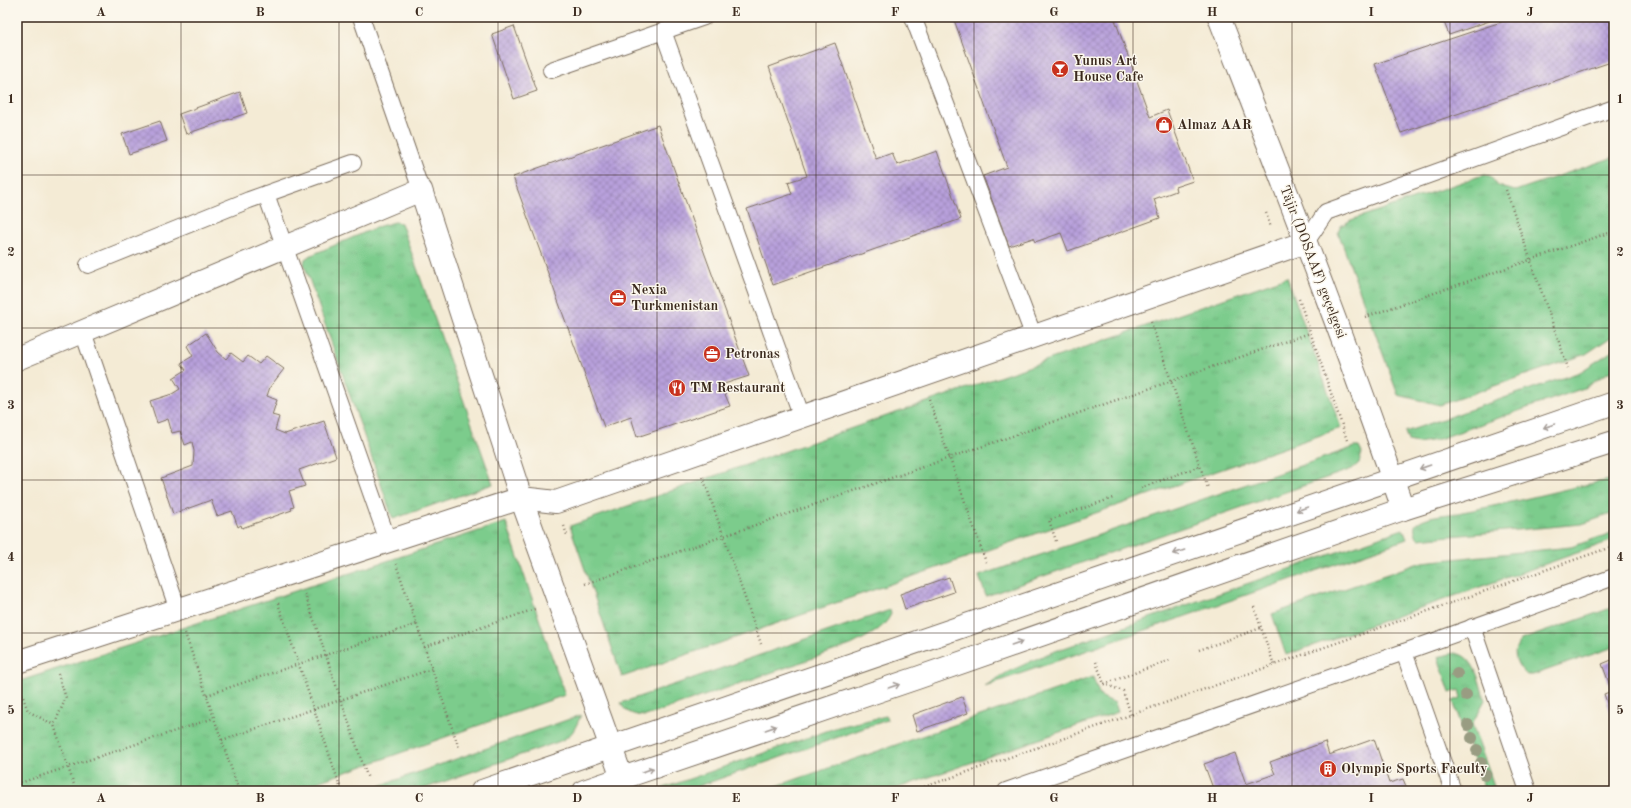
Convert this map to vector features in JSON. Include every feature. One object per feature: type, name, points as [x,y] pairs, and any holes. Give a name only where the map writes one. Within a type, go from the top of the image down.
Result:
[{"type":"street","name":"Täjir (DOSAAF) geçelgesi","points":[[1219,17],[1306,242],[1403,509]]},
{"type":"street","points":[[17,359],[421,190],[521,498],[622,778]]},
{"type":"street","points":[[17,672],[391,550],[521,498],[556,502],[1306,242]]},
{"type":"street","points":[[482,791],[1614,403]]},
{"type":"street","points":[[584,791],[917,678],[1403,509],[1614,442]]},
{"type":"lane","points":[[551,70],[704,17]]},
{"type":"lane","points":[[913,17],[1034,336]]},
{"type":"lane","points":[[363,18],[421,190]]},
{"type":"lane","points":[[663,31],[802,417]]},
{"type":"lane","points":[[1306,242],[1326,212],[1614,108]]},
{"type":"lane","points":[[88,265],[266,194],[353,163]]},
{"type":"lane","points":[[266,194],[391,550]]},
{"type":"lane","points":[[83,332],[181,619]]},
{"type":"lane","points":[[1006,791],[1614,577]]},
{"type":"lane","points":[[1472,627],[1528,791]]},
{"type":"lane","points":[[1404,652],[1453,791]]},
{"type":"path","points":[[1506,190],[1568,368]]},
{"type":"path","points":[[1365,317],[1614,231]]},
{"type":"path","points":[[1298,296],[1347,440]]},
{"type":"path","points":[[1152,326],[1208,488]]},
{"type":"path","points":[[584,584],[1310,332]]},
{"type":"path","points":[[931,403],[987,565]]},
{"type":"path","points":[[1141,488],[1200,466]]},
{"type":"path","points":[[705,481],[761,644]]},
{"type":"path","points":[[1056,541],[1049,520],[1113,498]]},
{"type":"path","points":[[913,791],[1614,546]]},
{"type":"path","points":[[391,550],[459,748]]},
{"type":"path","points":[[303,588],[368,779]]},
{"type":"path","points":[[276,597],[341,789]]},
{"type":"path","points":[[1254,607],[1274,665]]},
{"type":"path","points":[[424,647],[539,608]]},
{"type":"path","points":[[181,619],[239,791]]},
{"type":"path","points":[[206,695],[417,624]]},
{"type":"path","points":[[1199,650],[1261,628]]},
{"type":"path","points":[[1104,684],[1170,660]]},
{"type":"path","points":[[1096,662],[1104,684],[1123,691],[1131,715]]},
{"type":"path","points":[[222,740],[432,669]]},
{"type":"path","points":[[56,670],[66,698],[54,725],[76,791]]},
{"type":"path","points":[[17,672],[28,711],[54,725]]},
{"type":"path","points":[[17,784],[214,718]]},
{"type":"green space","points":[[1614,157],[1614,335],[1586,354],[1440,405],[1398,395],[1338,232],[1341,226],[1351,220],[1477,177],[1485,175],[1490,176],[1498,186],[1515,191]]},
{"type":"green space","points":[[395,222],[401,223],[493,484],[393,519],[304,264],[305,259],[309,256],[380,226]]},
{"type":"green space","points":[[1287,277],[1341,428],[622,677],[570,526]]},
{"type":"green space","points":[[1614,350],[1614,369],[1584,388],[1436,440],[1418,443],[1408,441],[1405,432],[1580,372]]},
{"type":"green space","points":[[1355,447],[1359,447],[1362,453],[1359,463],[1352,469],[986,596],[979,576]]},
{"type":"green space","points":[[1614,479],[1614,513],[1582,524],[1418,539],[1415,532],[1416,524],[1430,517],[1496,505]]},
{"type":"green space","points":[[506,522],[565,695],[292,791],[17,791],[17,682]]},
{"type":"green space","points":[[1403,529],[1407,539],[985,686],[1008,672],[1047,654]]},
{"type":"green space","points":[[1614,532],[1614,540],[1286,655],[1272,614],[1422,562],[1571,547]]},
{"type":"green space","points":[[1614,607],[1614,647],[1533,675],[1527,675],[1517,663],[1515,654],[1521,640]]},
{"type":"green space","points":[[890,610],[891,614],[888,620],[879,629],[851,645],[646,716],[635,715],[628,712],[621,703]]},
{"type":"green space","points":[[1454,653],[1461,655],[1472,664],[1481,686],[1485,700],[1472,724],[1496,791],[1485,791],[1453,701],[1461,698],[1459,690],[1450,693],[1438,657]]},
{"type":"green space","points":[[1093,677],[1100,696],[1115,703],[1118,712],[889,791],[762,791]]},
{"type":"green space","points":[[581,715],[572,733],[555,743],[417,791],[365,791]]},
{"type":"green space","points":[[886,716],[887,720],[685,791],[655,791],[838,727]]},
{"type":"building","points":[[953,17],[1114,17],[1150,117],[1167,110],[1193,181],[1175,187],[1176,191],[1154,199],[1160,218],[1068,251],[1061,233],[1035,242],[1033,238],[1009,246],[983,176],[1007,167]]},
{"type":"building","points":[[1442,17],[1501,17],[1449,35]]},
{"type":"building","points":[[1516,17],[1614,17],[1614,61],[1401,133],[1375,64]]},
{"type":"building","points":[[514,26],[537,91],[514,99],[492,34]]},
{"type":"building","points":[[835,43],[876,159],[892,153],[897,165],[937,151],[961,219],[773,285],[747,209],[792,194],[788,182],[807,176],[769,67]]},
{"type":"building","points":[[240,92],[247,113],[186,134],[179,114]]},
{"type":"building","points":[[160,121],[167,141],[129,154],[122,134]]},
{"type":"building","points":[[658,125],[749,376],[721,385],[730,406],[637,437],[631,417],[604,427],[513,177]]},
{"type":"building","points":[[206,333],[218,352],[226,359],[231,353],[243,362],[248,356],[259,364],[266,356],[284,369],[270,387],[267,396],[277,400],[272,415],[279,417],[275,430],[285,434],[324,421],[336,457],[299,470],[305,486],[289,491],[294,507],[291,508],[292,510],[242,528],[241,525],[238,527],[232,511],[217,516],[211,500],[173,514],[161,478],[193,466],[194,451],[192,442],[185,445],[180,431],[172,433],[168,419],[157,423],[150,401],[172,394],[180,389],[173,378],[186,370],[181,363],[193,356],[187,346]]},
{"type":"building","points":[[949,577],[954,592],[905,609],[900,594]]},
{"type":"building","points":[[1614,659],[1614,722],[1604,694],[1612,691],[1602,664]]},
{"type":"building","points":[[962,697],[968,713],[917,731],[912,715]]},
{"type":"building","name":"Olympic Sports Faculty","points":[[1374,739],[1389,783],[1403,779],[1408,791],[1214,791],[1204,764],[1235,753],[1246,784],[1275,774],[1270,762],[1325,742],[1329,755]]},
{"type":"place","name":"Yunus Art House Cafe","points":[[1060,69]]},
{"type":"place","name":"Almaz AAR","points":[[1164,125]]},
{"type":"place","name":"Nexia Turkmenistan","points":[[618,298]]},
{"type":"place","name":"Petronas","points":[[712,354]]},
{"type":"place","name":"TM Restaurant","points":[[677,388]]},
{"type":"place","name":"Olympic Sports Faculty","points":[[1328,769]]}]
